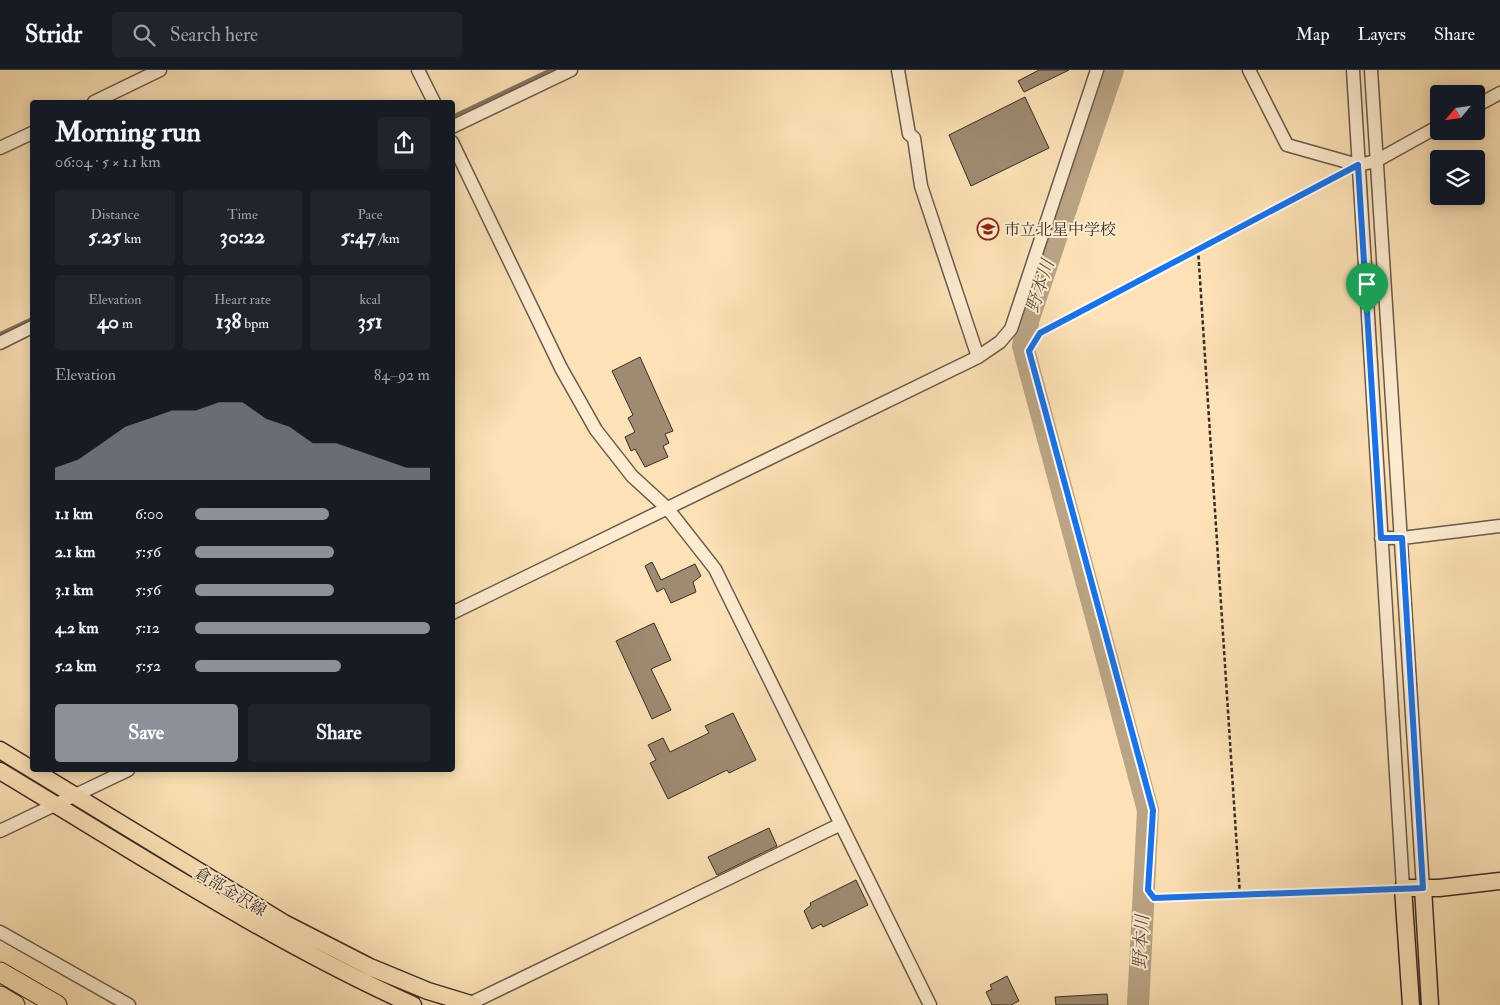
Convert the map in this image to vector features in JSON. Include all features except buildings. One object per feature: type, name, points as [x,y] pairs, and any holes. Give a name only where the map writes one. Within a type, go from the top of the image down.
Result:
[{"type":"highway","points":[[0,972],[57,1005]]},
{"type":"highway","points":[[0,996],[15,1005]]},
{"type":"main road","name":"倉部金沢線","points":[[0,750],[30,769]]},
{"type":"main road","name":"倉部金沢線","points":[[0,771],[290,944],[365,984],[413,1005]]},
{"type":"main road","name":"倉部金沢線","points":[[35,772],[284,923],[370,967],[428,991],[470,1004]]},
{"type":"main road","points":[[1411,1005],[1403,888],[1500,881]]},
{"type":"main road","points":[[1423,888],[1430,1005]]},
{"type":"street","points":[[98,100],[160,70]]},
{"type":"street","points":[[418,70],[433,100]]},
{"type":"street","points":[[455,126],[571,70]]},
{"type":"street","points":[[898,70],[909,134],[914,138],[922,186],[978,357]]},
{"type":"street","points":[[455,612],[978,357],[1000,342],[1010,329],[1097,70]]},
{"type":"street","points":[[1249,70],[1287,145],[1358,165],[1376,161],[1430,131]]},
{"type":"street","points":[[1353,70],[1403,888]]},
{"type":"street","points":[[1371,70],[1423,888]]},
{"type":"street","points":[[1485,101],[1500,92]]},
{"type":"street","points":[[0,148],[30,134]]},
{"type":"street","points":[[455,148],[562,368],[596,430],[632,476],[668,509],[715,569],[930,1005]]},
{"type":"street","points":[[0,343],[30,328]]},
{"type":"street","points":[[1381,538],[1402,538],[1500,526]]},
{"type":"street","points":[[0,831],[124,772]]},
{"type":"street","points":[[470,1004],[841,824]]},
{"type":"street","points":[[0,932],[130,1005]]},
{"type":"path","points":[[1358,165],[1040,333],[1029,351],[1153,810],[1148,890],[1154,898],[1403,888]]},
{"type":"path","points":[[1198,248],[1240,896]]},
{"type":"waterway","points":[[455,116],[551,70]]},
{"type":"waterway","name":"野本川","points":[[1113,70],[1029,318],[1023,346],[1148,810],[1138,1005]]},
{"type":"waterway","points":[[0,334],[30,320]]},
{"type":"place","name":"市立北星中学校","points":[[988,229]]},
{"type":"route","points":[[1358,165],[1367,314],[1381,538],[1402,538],[1423,888],[1154,898],[1148,890],[1153,810],[1029,351],[1040,333],[1358,165]]}]
